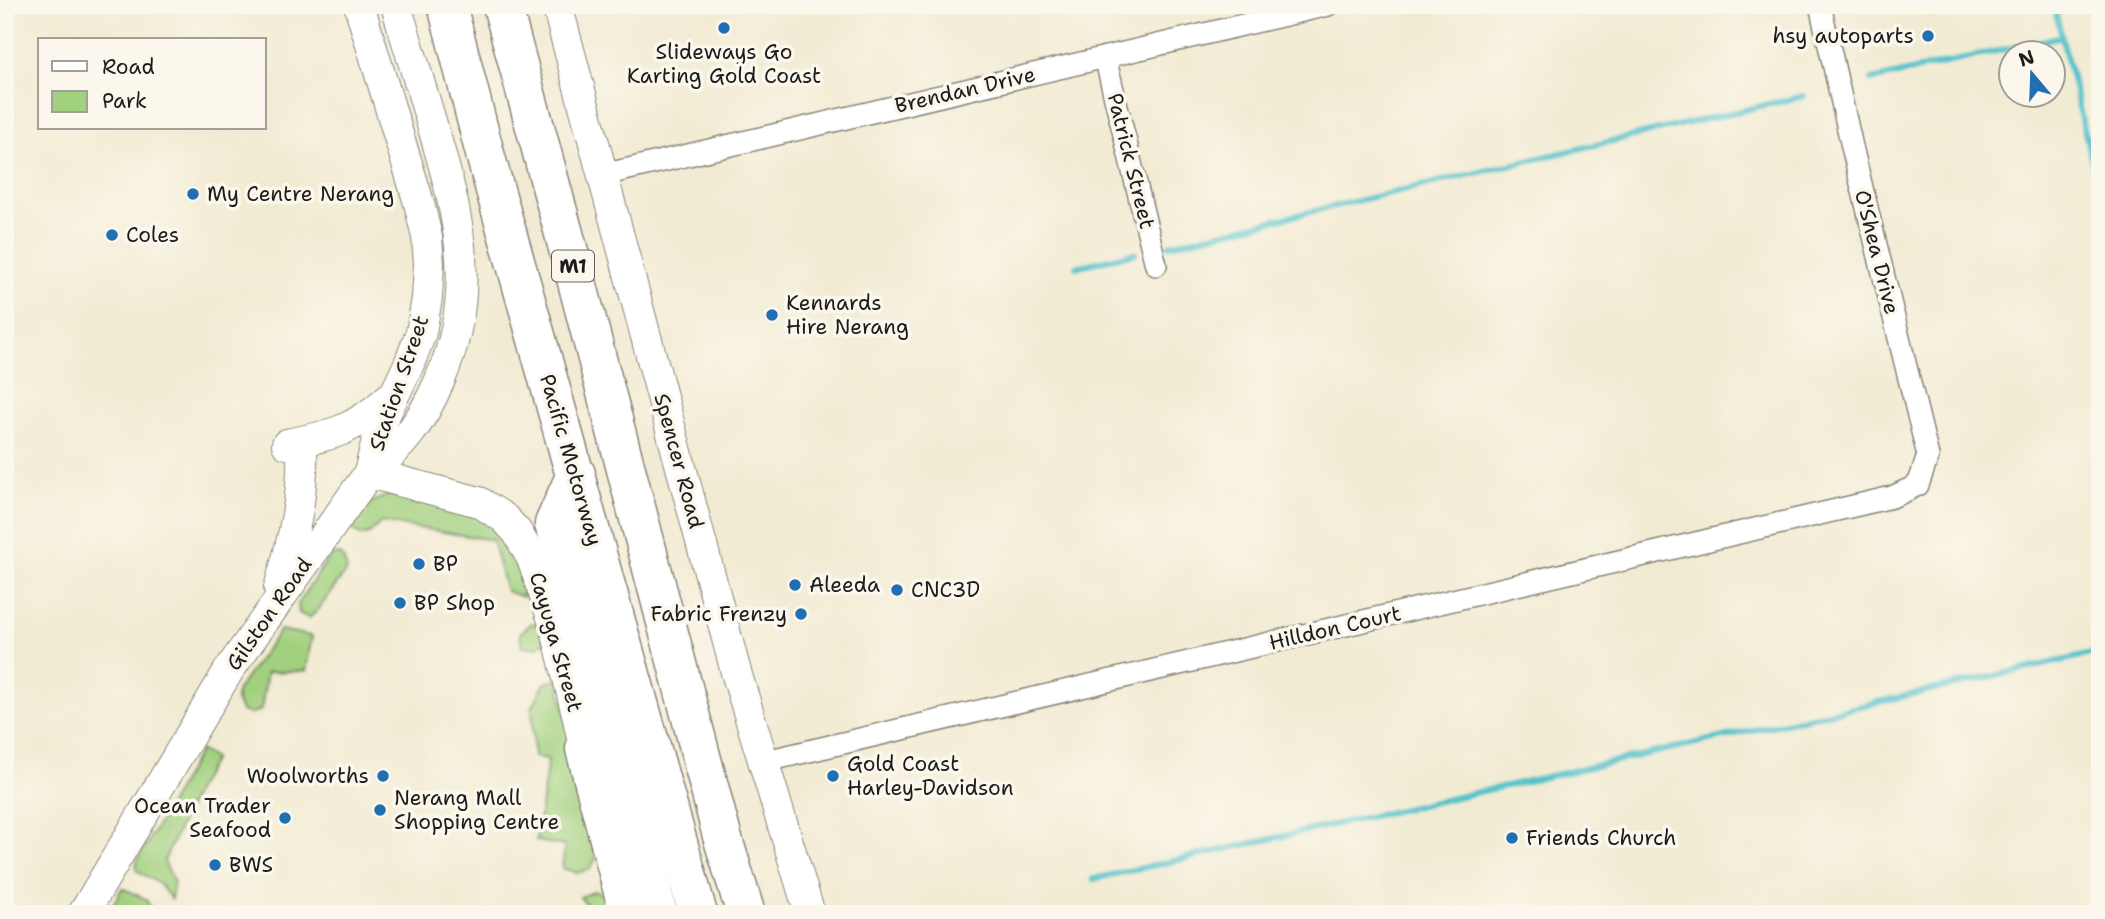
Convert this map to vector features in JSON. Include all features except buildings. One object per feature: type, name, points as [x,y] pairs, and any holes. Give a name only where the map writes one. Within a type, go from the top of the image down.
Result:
[{"type":"highway","name":"Pacific Motorway","points":[[447,5],[485,154],[698,914]]},
{"type":"highway","name":"M1","points":[[502,5],[580,291],[722,836],[746,914]]},
{"type":"highway","points":[[576,474],[554,524],[658,914]]},
{"type":"highway","points":[[585,749],[629,914]]},
{"type":"main road","name":"Station Street","points":[[359,5],[419,203],[429,250],[427,298],[421,333],[381,423],[369,474]]},
{"type":"main road","name":"Station Street","points":[[369,474],[404,443],[430,402],[454,342],[463,283],[461,240],[451,190],[396,5]]},
{"type":"main road","name":"Spencer Road","points":[[557,5],[762,762],[810,914]]},
{"type":"main road","points":[[273,608],[292,542],[300,493],[294,447],[347,429],[373,413],[395,393]]},
{"type":"main road","name":"Gilston Road","points":[[83,914],[229,670],[369,474]]},
{"type":"main road","name":"Cayuga Street","points":[[369,474],[485,505],[504,517],[517,532],[531,559],[555,626],[585,749],[616,914]]},
{"type":"main road","name":"Gilston Road","points":[[101,914],[176,759]]},
{"type":"street","name":"Brendan Drive","points":[[603,175],[1328,5]]},
{"type":"street","name":"O'Shea Drive","points":[[1820,5],[1928,456],[1925,470],[1917,485],[1908,491]]},
{"type":"street","name":"Patrick Street","points":[[1105,57],[1156,265]]},
{"type":"street","name":"Hilldon Court","points":[[762,762],[1908,491]]},
{"type":"green space","points":[[393,494],[460,509],[491,524],[515,549],[529,590],[527,595],[522,597],[506,591],[492,540],[381,522],[369,534],[361,536],[353,530],[356,516],[361,510]]},
{"type":"green space","points":[[339,554],[347,570],[318,610],[309,618],[299,613],[298,603],[330,556]]},
{"type":"green space","points":[[532,623],[540,626],[545,642],[537,647],[522,647],[520,633]]},
{"type":"green space","points":[[280,630],[312,636],[306,671],[267,672],[261,710],[250,714],[241,711],[236,701],[236,692]]},
{"type":"green space","points":[[558,679],[597,857],[590,869],[577,873],[562,868],[565,846],[536,841],[548,759],[534,757],[532,708],[545,683]]},
{"type":"green space","points":[[200,750],[214,759],[195,792],[164,861],[174,883],[171,899],[159,884],[136,870],[137,861]]},
{"type":"green space","points":[[122,888],[146,899],[154,914],[108,914]]},
{"type":"green space","points":[[594,891],[607,895],[611,914],[595,914],[580,897]]},
{"type":"waterway","points":[[2054,5],[2100,194]]},
{"type":"waterway","points":[[1872,80],[2062,36]]},
{"type":"waterway","points":[[1169,245],[1804,96]]},
{"type":"waterway","points":[[1076,267],[1135,253]]},
{"type":"waterway","points":[[1093,879],[2100,652]]},
{"type":"place","name":"Slideways Go Karting Gold Coast","points":[[724,28]]},
{"type":"place","name":"hsy autoparts","points":[[1928,36]]},
{"type":"place","name":"My Centre Nerang","points":[[193,194]]},
{"type":"place","name":"Coles","points":[[112,235]]},
{"type":"place","name":"Kennards Hire Nerang","points":[[772,315]]},
{"type":"place","name":"BP","points":[[419,564]]},
{"type":"place","name":"Aleeda","points":[[795,585]]},
{"type":"place","name":"CNC3D","points":[[897,590]]},
{"type":"place","name":"BP Shop","points":[[400,603]]},
{"type":"place","name":"Fabric Frenzy","points":[[801,614]]},
{"type":"place","name":"Woolworths","points":[[383,776]]},
{"type":"place","name":"Gold Coast Harley-Davidson","points":[[833,776]]},
{"type":"place","name":"Nerang Mall Shopping Centre","points":[[380,810]]},
{"type":"place","name":"Ocean Trader Seafood","points":[[285,818]]},
{"type":"place","name":"Friends Church","points":[[1512,838]]},
{"type":"place","name":"BWS","points":[[215,865]]}]
